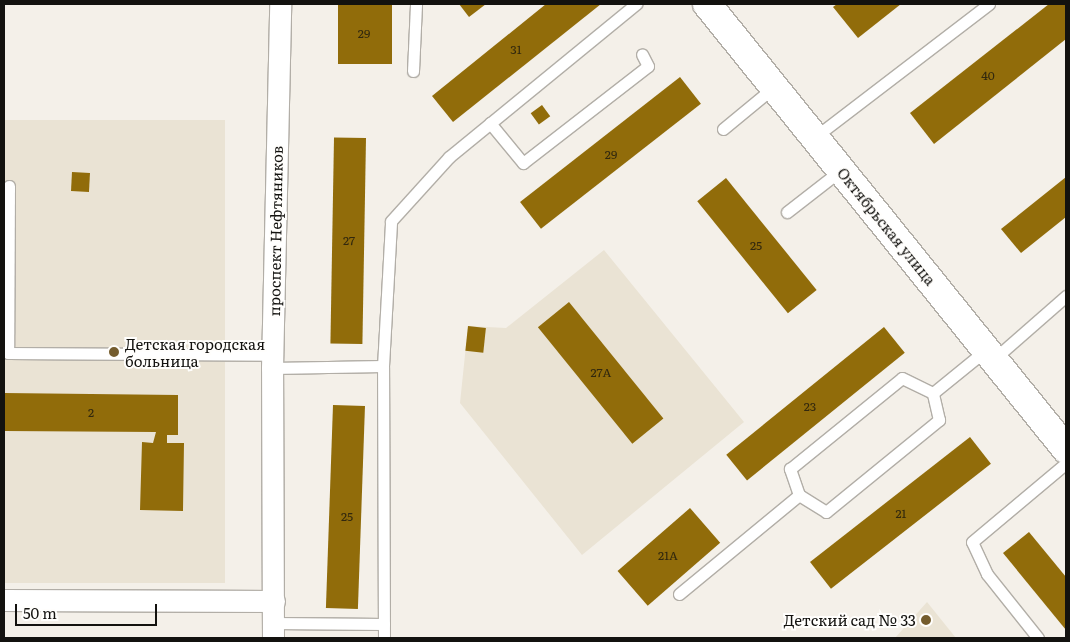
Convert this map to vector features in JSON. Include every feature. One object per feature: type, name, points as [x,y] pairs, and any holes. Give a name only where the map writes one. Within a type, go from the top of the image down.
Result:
[{"type":"street","name":"проспект Нефтяников","points":[[273,631],[272,362],[280,4]]},
{"type":"street","name":"Октябрьская улица","points":[[707,4],[1066,449]]},
{"type":"street","points":[[4,600],[274,601]]},
{"type":"lane","points":[[413,71],[416,4]]},
{"type":"lane","points":[[384,638],[383,366],[392,221],[449,156],[636,4]]},
{"type":"lane","points":[[815,138],[989,4]]},
{"type":"lane","points":[[490,123],[523,163],[648,66],[642,54]]},
{"type":"lane","points":[[723,128],[774,87]]},
{"type":"lane","points":[[787,212],[841,170]]},
{"type":"lane","points":[[8,186],[8,353],[383,366]]},
{"type":"lane","points":[[933,393],[990,355],[1066,296]]},
{"type":"lane","points":[[902,378],[933,393],[939,420],[826,512],[799,495],[790,469],[894,384],[902,378]]},
{"type":"lane","points":[[1038,638],[987,574],[972,542],[1066,462]]},
{"type":"lane","points":[[679,594],[799,495]]},
{"type":"lane","points":[[273,631],[384,624]]},
{"type":"shaded area","name":"Детская городская больница","points":[[4,120],[225,120],[225,583],[4,583]]},
{"type":"shaded area","points":[[604,250],[744,422],[582,555],[460,403],[468,326],[506,328]]},
{"type":"shaded area","name":"Детский сад № 33","points":[[927,602],[956,638],[895,638]]},
{"type":"building","points":[[338,4],[392,4],[392,64],[338,64]]},
{"type":"building","points":[[459,4],[486,4],[469,17]]},
{"type":"building","points":[[546,4],[601,4],[453,122],[432,96]]},
{"type":"building","points":[[837,4],[901,4],[858,38],[833,7]]},
{"type":"building","points":[[1049,4],[1066,4],[1066,39],[934,144],[910,113]]},
{"type":"building","points":[[680,77],[701,104],[541,229],[520,202]]},
{"type":"building","points":[[542,105],[550,116],[539,125],[531,113]]},
{"type":"building","points":[[334,137],[366,138],[362,344],[330,343]]},
{"type":"building","points":[[72,172],[90,173],[89,192],[71,191]]},
{"type":"building","points":[[1066,177],[1066,217],[1021,253],[1001,229]]},
{"type":"building","points":[[726,178],[817,290],[788,313],[697,201]]},
{"type":"building","points":[[569,302],[663,419],[632,444],[538,327]]},
{"type":"building","points":[[468,326],[486,328],[483,353],[465,351]]},
{"type":"building","points":[[884,327],[905,353],[747,480],[726,455]]},
{"type":"building","points":[[4,393],[178,395],[178,435],[167,435],[167,443],[184,443],[183,511],[140,510],[142,442],[153,443],[156,432],[4,431]]},
{"type":"building","points":[[333,405],[365,406],[358,609],[326,608]]},
{"type":"building","points":[[970,437],[991,464],[831,589],[810,562]]},
{"type":"building","points":[[690,508],[720,543],[648,606],[618,571]]},
{"type":"building","points":[[1029,532],[1066,577],[1066,630],[1003,553]]},
{"type":"place","name":"Детская городская больница","points":[[114,352]]},
{"type":"place","name":"Детский сад № 33","points":[[926,620]]}]
